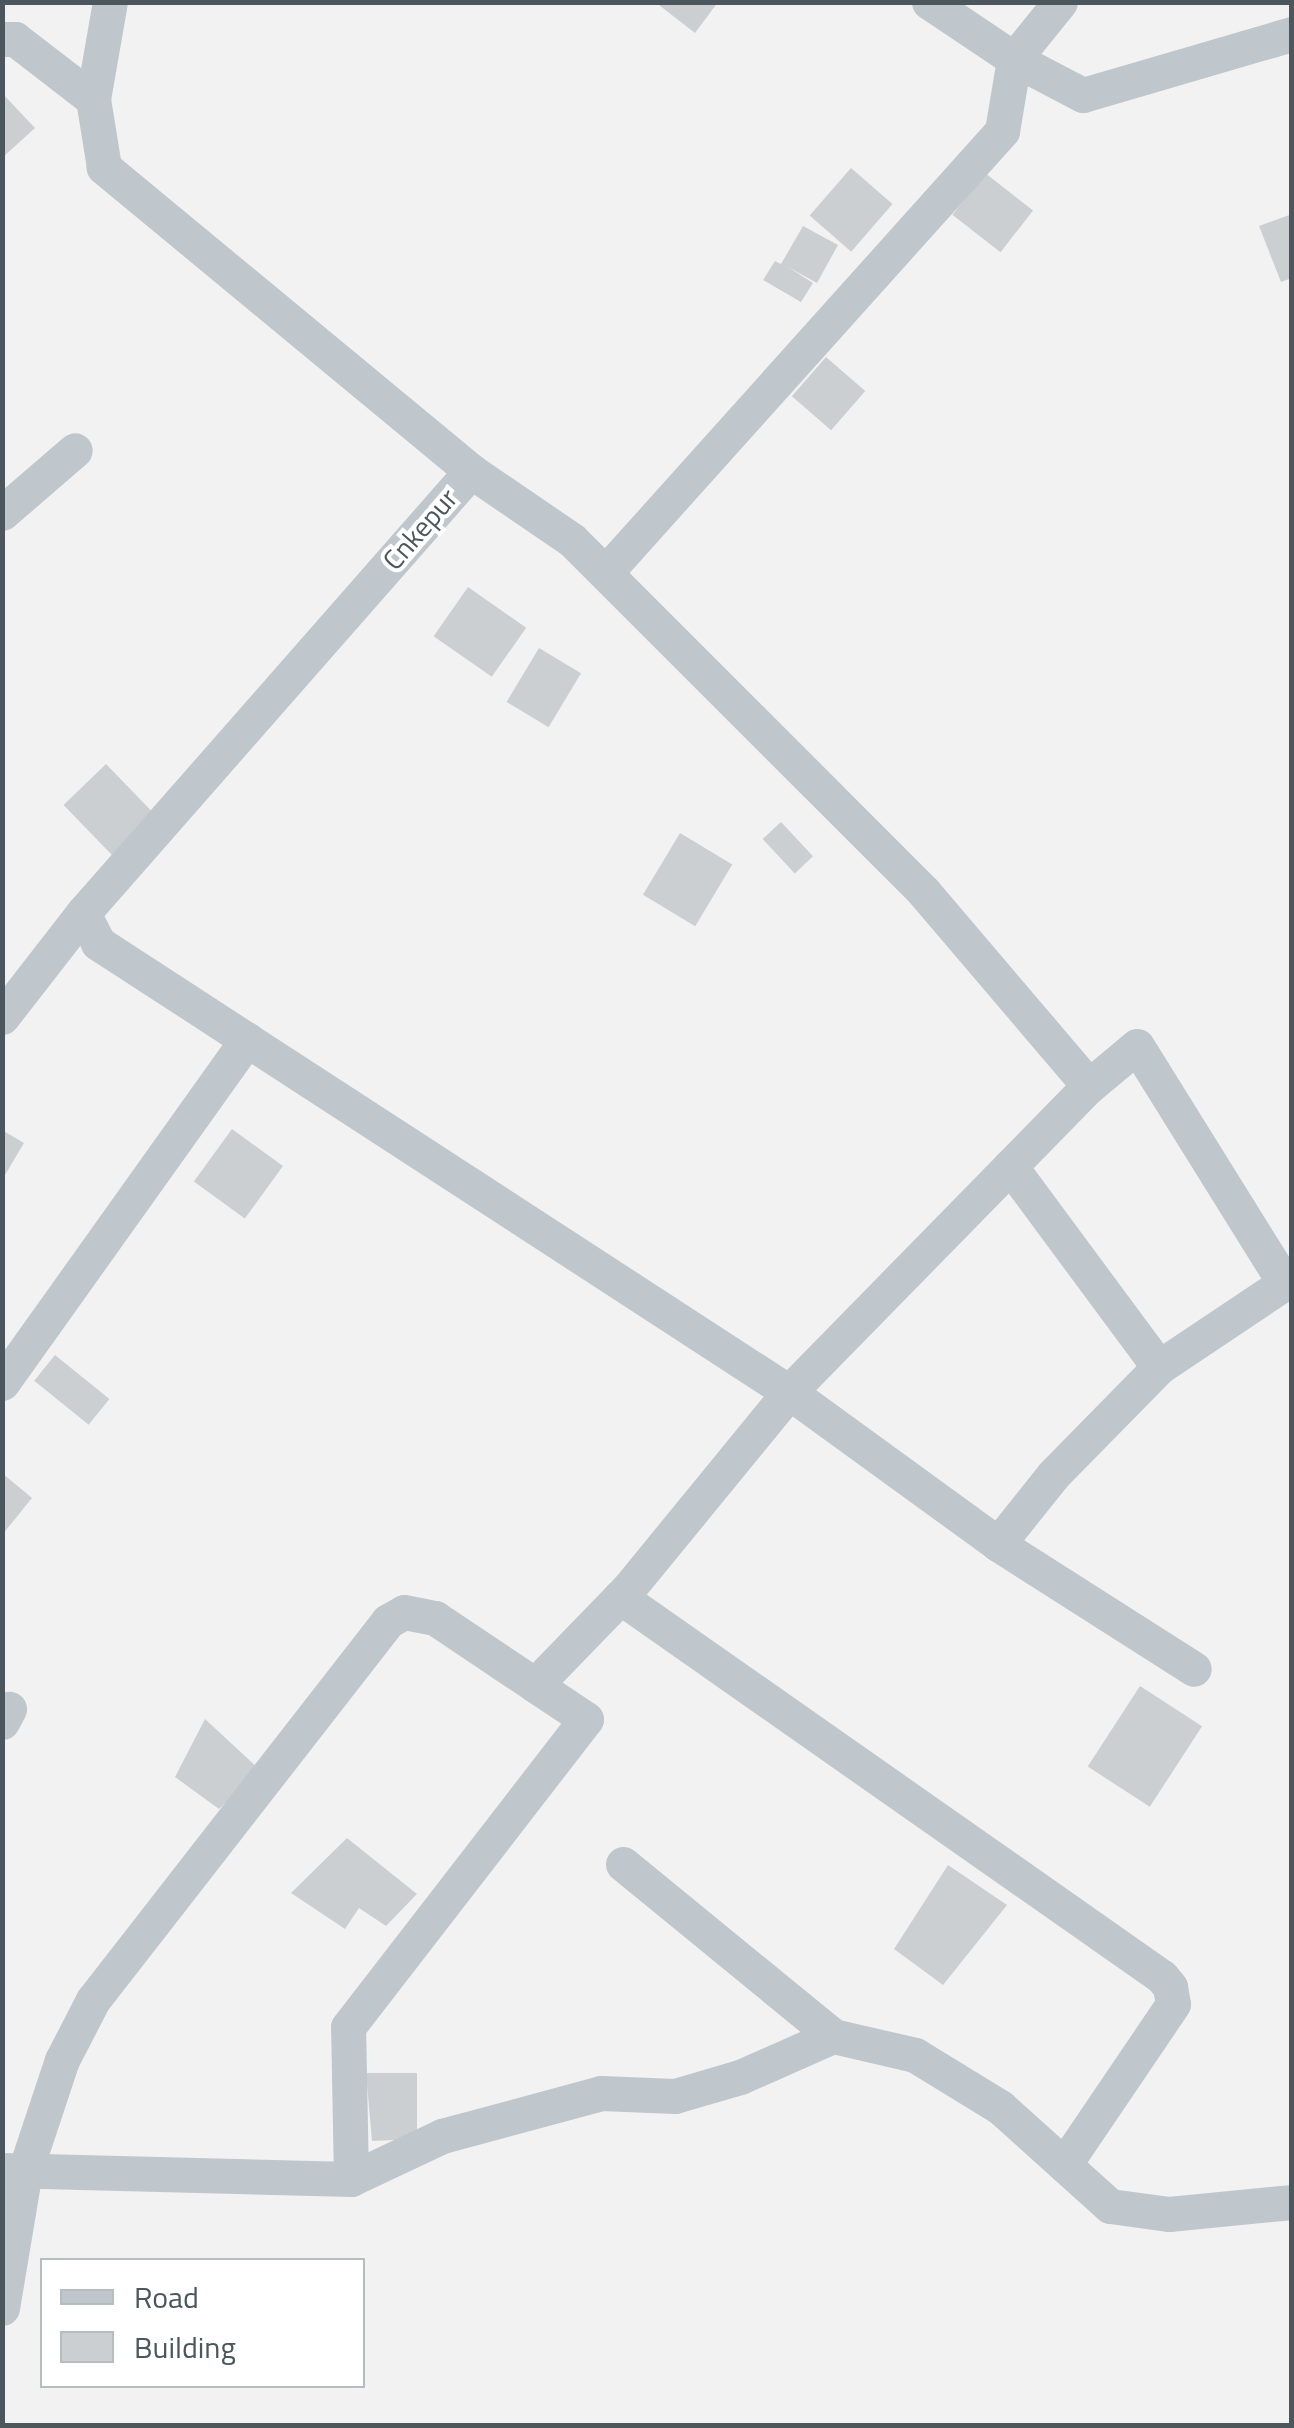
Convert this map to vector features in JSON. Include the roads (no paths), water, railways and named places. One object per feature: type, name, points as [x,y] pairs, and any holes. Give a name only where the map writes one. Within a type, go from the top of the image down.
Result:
[{"type":"street","name":"Cnkepur","points":[[2,1017],[83,914],[471,471],[104,167],[93,99],[110,2]]},
{"type":"street","points":[[929,2],[1014,59],[1083,96],[1292,34]]},
{"type":"street","points":[[606,572],[1002,131],[1014,59],[1060,2]]},
{"type":"street","points":[[2,40],[15,39],[93,99]]},
{"type":"street","points":[[2,513],[75,450]]},
{"type":"street","points":[[471,471],[572,540],[606,572],[924,892],[1089,1086]]},
{"type":"street","points":[[83,914],[98,942],[789,1392],[998,1544],[1194,1669]]},
{"type":"street","points":[[2,1383],[247,1039]]},
{"type":"street","points":[[535,1685],[620,1597],[789,1392],[1089,1086],[1136,1046],[1287,1279],[1159,1367],[1053,1475],[998,1544]]},
{"type":"street","points":[[1010,1166],[1159,1367]]},
{"type":"street","points":[[620,1597],[1162,1977],[1173,2004],[1064,2165]]},
{"type":"street","points":[[2,2308],[14,2171],[93,2000],[388,1621],[404,1612],[435,1618],[586,1719],[348,2026],[352,2179]]},
{"type":"street","points":[[623,1864],[833,2036],[916,2056],[1000,2106],[1110,2206],[1139,2213],[1292,2202]]},
{"type":"street","points":[[14,2171],[352,2179],[442,2136],[601,2093],[674,2096],[740,2077],[833,2036]]}]
